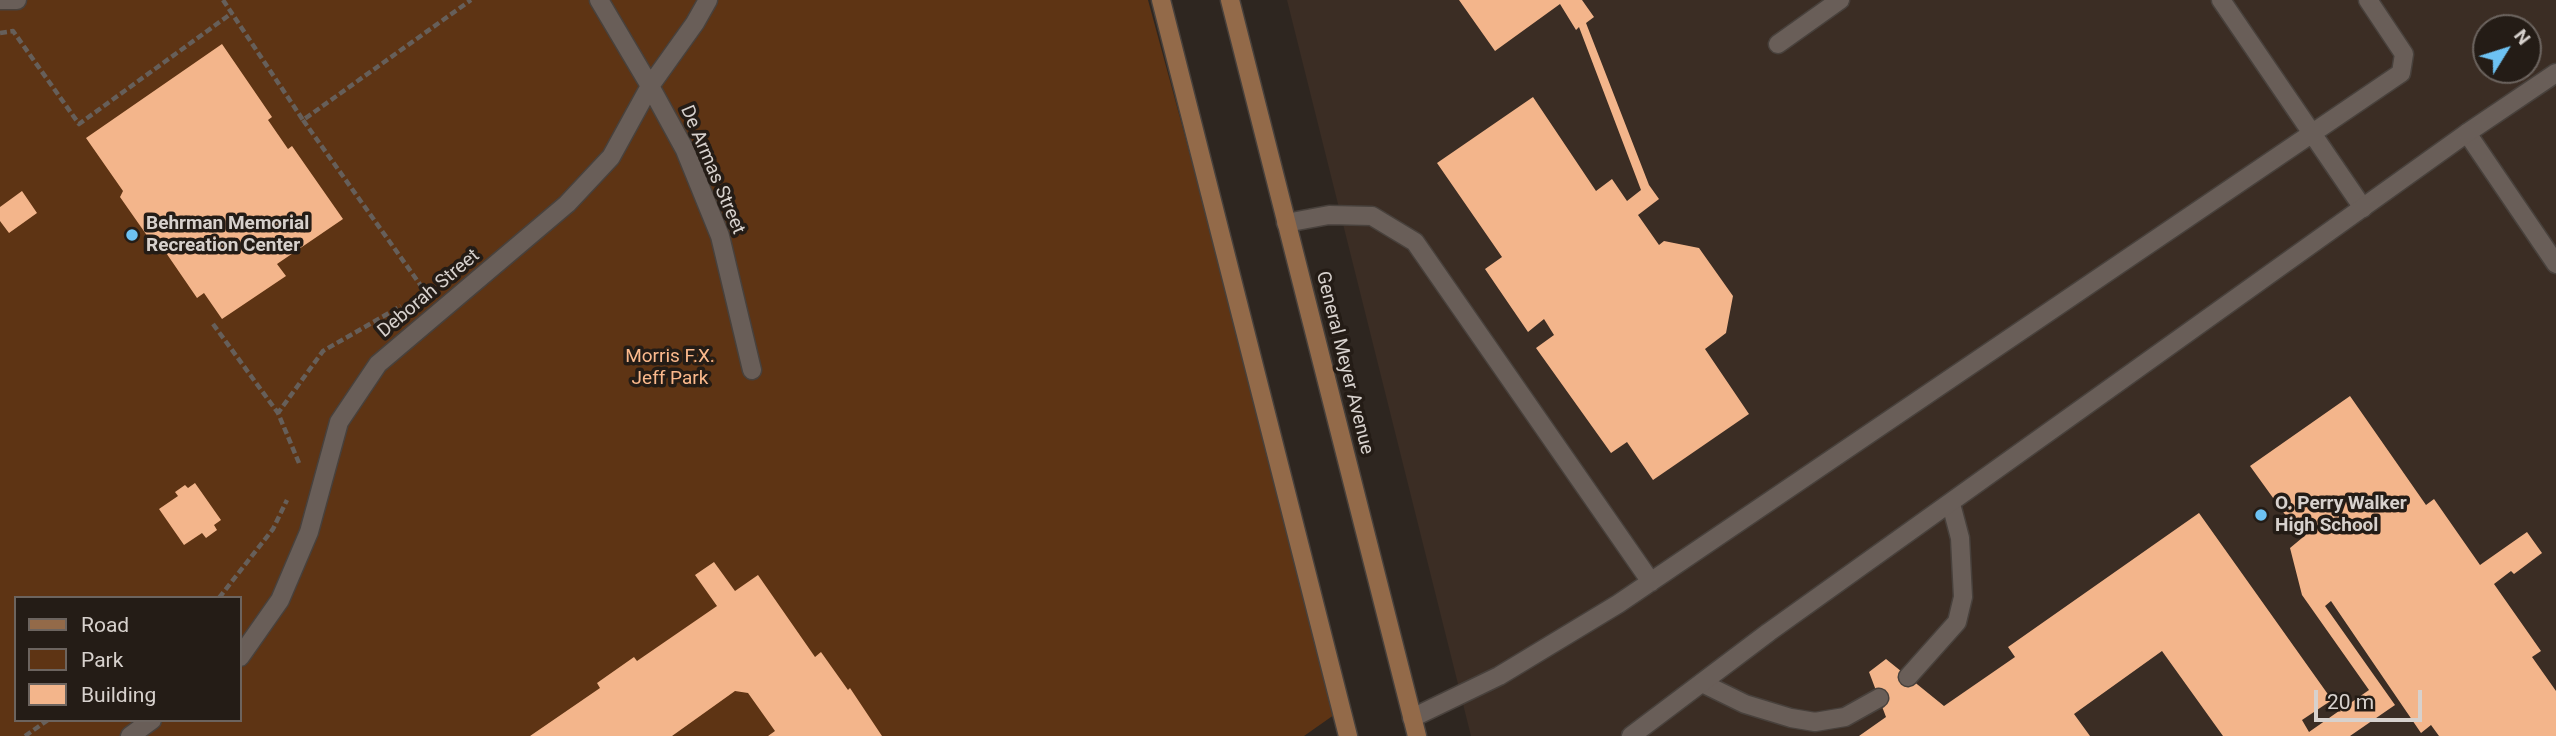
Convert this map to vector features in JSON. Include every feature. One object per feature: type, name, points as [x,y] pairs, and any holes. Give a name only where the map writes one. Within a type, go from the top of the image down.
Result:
[{"type":"main road","points":[[1161,0],[1348,736]]},
{"type":"main road","name":"General Meyer Avenue","points":[[1230,0],[1417,736]]},
{"type":"street","points":[[0,0],[17,0]]},
{"type":"street","name":"De Armas Street","points":[[599,0],[685,150],[720,236],[752,370]]},
{"type":"street","name":"Deborah Street","points":[[242,654],[280,600],[309,532],[339,422],[378,364],[567,204],[611,157],[650,86],[708,0]]},
{"type":"street","points":[[1778,44],[1840,0]]},
{"type":"street","points":[[2221,0],[2363,208]]},
{"type":"street","points":[[1412,718],[1499,676],[1618,604],[2401,73],[2404,54],[2368,0]]},
{"type":"street","points":[[1631,736],[1769,632],[2556,73]]},
{"type":"street","points":[[2468,133],[2556,264]]},
{"type":"street","points":[[1286,223],[1329,215],[1372,216],[1415,242],[1651,582]]},
{"type":"street","points":[[1908,677],[1957,622],[1963,597],[1960,538],[1951,503]]},
{"type":"street","points":[[1702,682],[1745,704],[1791,718],[1815,722],[1845,717],[1879,698]]},
{"type":"street","points":[[130,736],[149,722]]},
{"type":"path","points":[[223,0],[303,120],[425,292],[414,298]]},
{"type":"path","points":[[303,120],[471,0]]},
{"type":"path","points":[[0,33],[13,30],[79,124],[232,13]]},
{"type":"path","points":[[278,413],[323,351],[403,305]]},
{"type":"path","points":[[213,324],[278,413],[302,468]]},
{"type":"path","points":[[221,596],[273,529],[290,492]]},
{"type":"path","points":[[25,736],[45,722]]},
{"type":"shaded area","points":[[1287,0],[2556,0],[2556,736],[1471,736]]},
{"type":"green space","name":"Morris F.X. Jeff Park","points":[[0,0],[1148,0],[1341,710],[1304,736],[0,736]]},
{"type":"building","points":[[1459,0],[1582,0],[1594,17],[1586,23],[1649,185],[1659,199],[1638,215],[1659,245],[1664,241],[1699,248],[1733,296],[1726,333],[1705,349],[1749,414],[1653,480],[1627,442],[1611,453],[1536,348],[1554,335],[1544,319],[1528,332],[1485,269],[1502,257],[1437,163],[1533,97],[1596,191],[1612,179],[1627,201],[1641,190],[1579,27],[1576,30],[1560,4],[1495,51]]},
{"type":"building","points":[[222,44],[272,117],[268,120],[288,149],[292,146],[343,219],[277,264],[286,276],[222,319],[204,293],[197,298],[160,244],[155,247],[120,197],[123,191],[86,138]]},
{"type":"building","points":[[22,191],[37,213],[9,233],[0,221],[0,207]]},
{"type":"building","points":[[2350,396],[2426,505],[2434,499],[2480,565],[2527,532],[2542,553],[2514,574],[2511,571],[2494,584],[2541,651],[2532,657],[2556,691],[2556,736],[2439,736],[2431,725],[2421,733],[2331,601],[2325,606],[2395,705],[2350,736],[2223,736],[2162,651],[2074,714],[2090,736],[1859,736],[1886,717],[1869,672],[1886,659],[1944,706],[2015,657],[2008,647],[2199,513],[2332,700],[2302,720],[2309,732],[2369,690],[2302,595],[2290,548],[2302,538],[2250,466]]},
{"type":"building","points":[[195,483],[221,520],[214,525],[217,530],[206,538],[202,533],[184,545],[159,509],[178,496],[175,492],[185,485],[188,488]]},
{"type":"building","points":[[714,562],[735,591],[758,575],[815,657],[821,652],[848,690],[850,688],[882,736],[768,736],[775,731],[748,693],[735,691],[672,736],[530,736],[600,688],[597,683],[634,657],[637,661],[717,606],[695,575]]},
{"type":"place","name":"Behrman Memorial Recreation Center","points":[[132,235]]},
{"type":"place","name":"O. Perry Walker High School","points":[[2261,515]]}]
